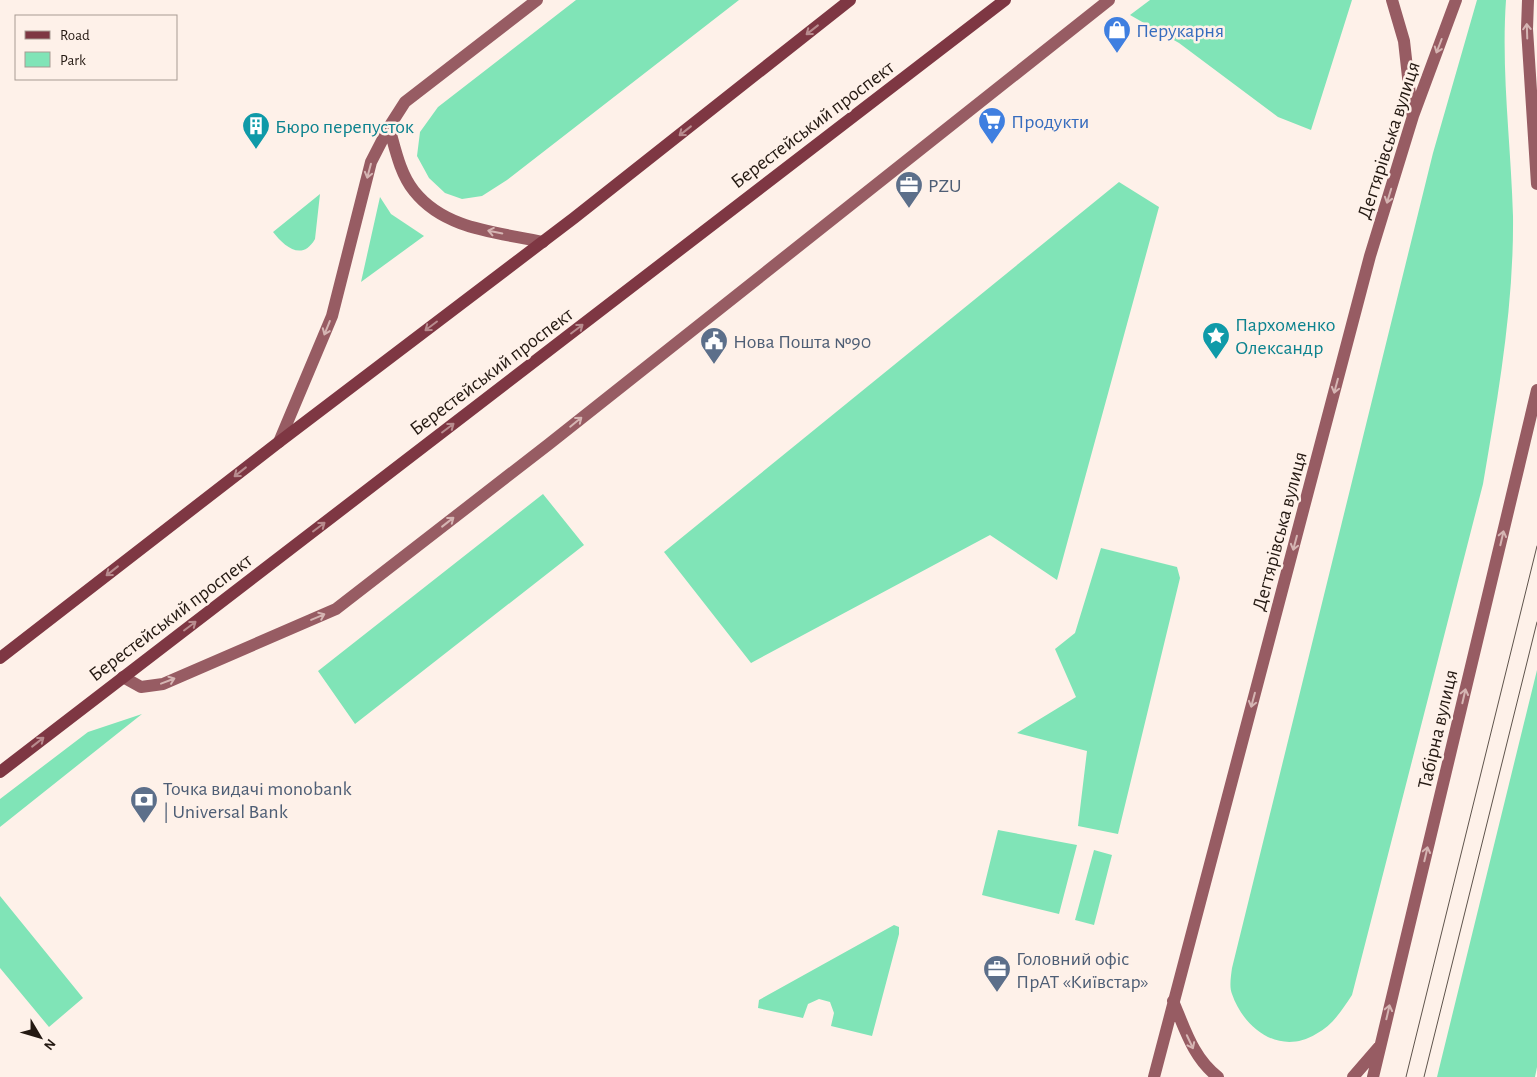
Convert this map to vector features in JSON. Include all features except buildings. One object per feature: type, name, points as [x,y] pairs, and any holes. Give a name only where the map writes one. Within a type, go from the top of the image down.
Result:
[{"type":"main road","points":[[279,442],[332,316],[371,162],[389,127],[405,102],[537,0]]},
{"type":"main road","points":[[0,658],[279,442],[543,242],[850,0]]},
{"type":"main road","name":"Берестейський проспект","points":[[0,772],[1005,0]]},
{"type":"main road","points":[[123,677],[141,687],[163,684],[336,609],[549,444],[1109,0]]},
{"type":"main road","points":[[1392,0],[1404,42],[1413,116]]},
{"type":"main road","name":"Дегтярівська вулиця","points":[[1154,1077],[1370,256],[1413,116],[1456,0]]},
{"type":"main road","points":[[1528,0],[1527,29],[1537,184]]},
{"type":"main road","points":[[389,127],[398,159],[413,190],[431,208],[458,224],[543,242]]},
{"type":"main road","name":"Табірна вулиця","points":[[1373,1077],[1537,390]]},
{"type":"main road","points":[[1173,1001],[1192,1047],[1218,1077]]},
{"type":"main road","points":[[1353,1077],[1381,1045]]},
{"type":"green space","points":[[576,0],[739,0],[507,180],[482,196],[462,199],[445,193],[429,178],[417,156],[420,132],[438,107]]},
{"type":"green space","points":[[1150,0],[1352,0],[1311,130],[1278,117],[1179,43],[1130,15]]},
{"type":"green space","points":[[1477,0],[1506,0],[1505,81],[1513,216],[1513,250],[1508,317],[1483,484],[1352,995],[1332,1022],[1316,1034],[1303,1040],[1289,1042],[1277,1040],[1254,1028],[1238,1007],[1231,988],[1232,968],[1433,153]]},
{"type":"green space","points":[[1119,182],[1159,207],[1057,580],[990,535],[751,663],[664,552]]},
{"type":"green space","points":[[320,194],[315,239],[304,250],[293,249],[282,242],[273,232]]},
{"type":"green space","points":[[380,197],[391,214],[424,236],[361,282]]},
{"type":"green space","points":[[543,494],[584,545],[355,724],[318,671]]},
{"type":"green space","points":[[1101,548],[1177,567],[1180,578],[1118,834],[1078,826],[1087,751],[1017,733],[1076,697],[1055,649],[1075,633]]},
{"type":"green space","points":[[1537,670],[1537,1067],[1535,1077],[1437,1077]]},
{"type":"green space","points":[[142,714],[0,827],[0,799],[88,732]]},
{"type":"green space","points":[[998,830],[1077,845],[1059,914],[982,895]]},
{"type":"green space","points":[[1094,850],[1112,855],[1094,925],[1075,920]]},
{"type":"green space","points":[[0,896],[83,998],[49,1027],[0,968]]},
{"type":"green space","points":[[894,925],[899,927],[899,934],[872,1036],[831,1026],[834,1013],[830,1002],[819,999],[808,1004],[803,1018],[758,1008],[759,1000]]},
{"type":"tram line","points":[[1406,1077],[1537,546]]},
{"type":"tram line","points":[[1424,1077],[1537,622]]},
{"type":"place","name":"Перукарня","points":[[1117,54]]},
{"type":"place","name":"Продукти","points":[[992,145]]},
{"type":"place","name":"Бюро перепусток","points":[[256,150]]},
{"type":"place","name":"PZU","points":[[909,209]]},
{"type":"place","name":"Пархоменко Олександр","points":[[1216,360]]},
{"type":"place","name":"Нова Пошта №90","points":[[714,365]]},
{"type":"place","name":"Точка видачі monobank | Universal Bank","points":[[144,824]]},
{"type":"place","name":"Головний офіс ПрАТ «Київстар»","points":[[997,993]]}]
